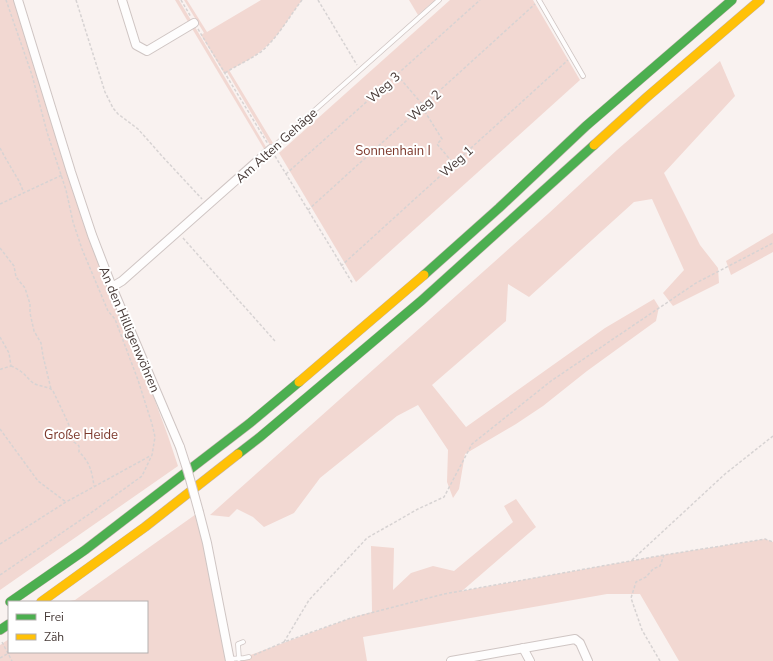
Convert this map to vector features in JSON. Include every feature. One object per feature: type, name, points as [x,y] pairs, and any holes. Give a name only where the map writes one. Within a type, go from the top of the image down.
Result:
[{"type":"highway","points":[[11,601],[85,550],[250,423],[409,288],[499,208],[586,126],[732,0]]},
{"type":"highway","points":[[42,601],[145,527],[260,437],[421,301],[647,97],[760,0]]},
{"type":"street","name":"An den Hilligenwöhren","points":[[18,0],[89,228],[112,287],[180,447],[207,543],[230,660]]},
{"type":"street","points":[[125,1],[136,45],[147,51],[194,23]]},
{"type":"street","name":"Am Alten Gehäge","points":[[112,287],[122,281],[271,150]]},
{"type":"street","points":[[451,661],[575,639],[580,643],[588,661]]},
{"type":"street","points":[[523,648],[530,661]]},
{"type":"lane","name":"Am Alten Gehäge","points":[[271,150],[439,0]]},
{"type":"lane","points":[[539,0],[583,76]]},
{"type":"lane","points":[[240,659],[238,644],[243,642]]},
{"type":"lane","points":[[230,660],[249,657]]},
{"type":"path","points":[[0,575],[142,476],[152,456],[155,437],[138,380],[115,319],[108,311],[82,249],[73,222],[62,175],[47,132],[32,75],[6,0]]},
{"type":"path","points":[[76,0],[105,92],[113,108],[118,114],[138,129],[161,156],[208,205]]},
{"type":"path","points":[[181,0],[352,284]]},
{"type":"path","points":[[224,73],[248,61],[262,50],[275,37],[302,0]]},
{"type":"path","points":[[318,0],[360,70]]},
{"type":"path","name":"Weg 3","points":[[286,174],[480,0]]},
{"type":"path","name":"Weg 2","points":[[308,210],[539,0]]},
{"type":"path","name":"Weg 1","points":[[341,266],[572,56]]},
{"type":"path","points":[[397,75],[422,106],[442,140],[437,144],[453,164]]},
{"type":"path","points":[[0,148],[19,181],[24,194]]},
{"type":"path","points":[[0,204],[62,175]]},
{"type":"path","points":[[177,232],[275,342]]},
{"type":"path","points":[[284,642],[309,600],[367,538],[418,509],[444,497],[472,444],[551,381],[696,283],[773,243]]},
{"type":"path","points":[[0,248],[14,266],[16,277],[25,288],[30,304],[30,313],[34,331],[41,343],[51,389]]},
{"type":"path","points":[[0,337],[9,353],[11,366]]},
{"type":"path","points":[[0,371],[1,369],[11,366],[36,384],[43,387],[48,387],[55,393],[72,432],[74,442],[78,446],[79,452],[85,458],[92,473],[94,486]]},
{"type":"path","points":[[0,429],[38,481],[66,502]]},
{"type":"path","points":[[631,561],[724,474],[773,436]]},
{"type":"path","points":[[0,544],[66,502],[152,456]]},
{"type":"path","points":[[249,657],[284,642],[351,618],[444,594],[764,539],[773,542]]},
{"type":"path","points":[[660,661],[642,630],[630,598],[636,582],[646,577],[653,569],[660,566],[664,555]]},
{"type":"path","points":[[2,642],[12,661]]},
{"type":"path","points":[[0,658],[7,653]]},
{"type":"green space","name":"Große Heide","points":[[0,0],[15,0],[52,123],[92,245],[140,360],[178,466],[0,590]]},
{"type":"green space","points":[[175,0],[179,0],[266,147],[264,149]]},
{"type":"green space","points":[[184,0],[187,0],[207,32],[261,0],[302,0],[278,34],[267,46],[257,54],[229,70],[273,143],[270,145],[227,72],[224,73],[201,35],[204,33]]},
{"type":"green space","points":[[409,0],[435,0],[418,15]]},
{"type":"green space","name":"Sonnenhain I","points":[[450,0],[533,0],[580,80],[356,282],[279,153]]},
{"type":"green space","points":[[720,61],[735,96],[664,173],[700,245],[718,268],[719,283],[673,306],[663,293],[684,270],[652,199],[634,202],[529,297],[508,284],[506,321],[432,385],[466,427],[605,328],[654,299],[659,307],[656,321],[587,371],[543,406],[465,454],[459,489],[453,498],[447,482],[448,450],[418,405],[397,416],[320,478],[294,513],[264,527],[253,517],[237,509],[229,517],[210,515],[548,214],[617,150]]},
{"type":"green space","points":[[773,233],[773,252],[731,275],[726,261]]},
{"type":"green space","points":[[516,499],[536,527],[462,591],[664,555],[765,539],[773,542],[773,661],[679,661],[640,594],[607,594],[363,637],[367,661],[0,661],[0,645],[8,640],[8,653],[148,653],[148,601],[70,601],[75,600],[199,512],[229,659],[248,656],[351,618],[372,612],[371,546],[394,548],[393,590],[411,573],[433,566],[454,571],[513,522],[504,506]]},
{"type":"traffic: fast","points":[[424,275],[499,208],[586,126],[732,0]]},
{"type":"traffic: fast","points":[[238,454],[421,301],[594,145]]},
{"type":"traffic: fast","points":[[11,601],[85,550],[250,423],[299,382]]},
{"type":"traffic: fast","points":[[0,630],[8,625]]},
{"type":"traffic: slow","points":[[594,145],[647,97],[760,0]]},
{"type":"traffic: slow","points":[[299,382],[424,275]]},
{"type":"traffic: slow","points":[[42,601],[145,527],[238,454]]}]
